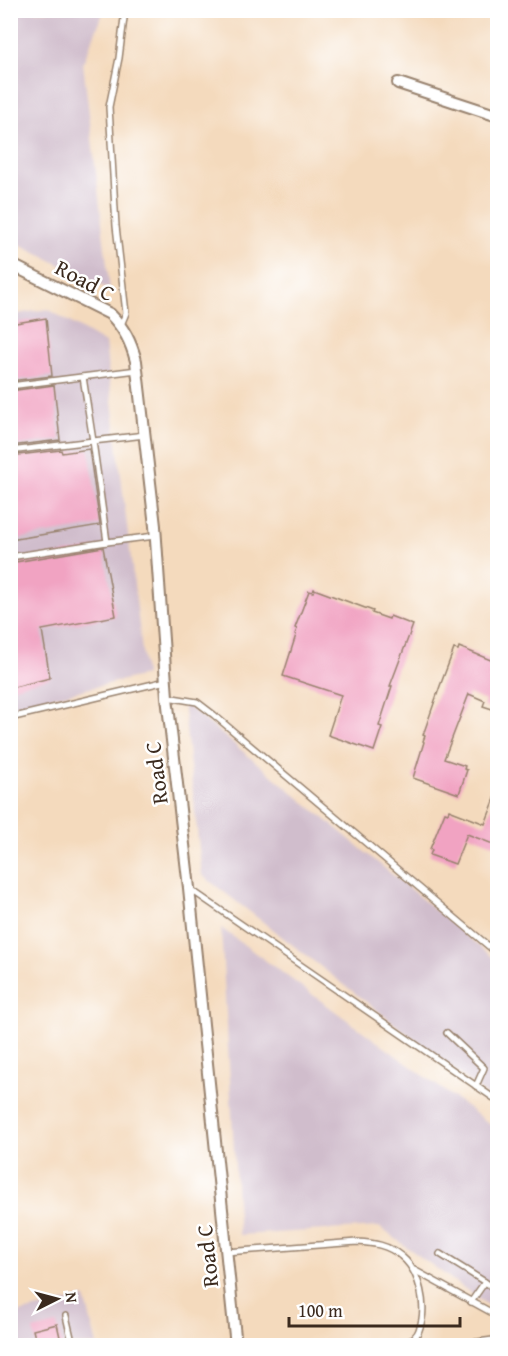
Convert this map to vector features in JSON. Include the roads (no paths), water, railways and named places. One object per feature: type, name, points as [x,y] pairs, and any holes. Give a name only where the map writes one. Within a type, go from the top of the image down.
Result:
[{"type":"street","points":[[398,83],[498,116]]},
{"type":"street","name":"Road C","points":[[10,264],[110,314],[121,325],[131,342],[137,370],[155,536],[167,697],[236,1346]]},
{"type":"lane","points":[[121,325],[126,313],[116,226],[110,107],[125,10]]},
{"type":"lane","points":[[10,386],[137,370]]},
{"type":"lane","points":[[83,377],[107,542]]},
{"type":"lane","points":[[10,451],[145,435]]},
{"type":"lane","points":[[10,557],[155,536]]},
{"type":"lane","points":[[10,718],[166,681]]},
{"type":"lane","points":[[167,697],[197,702],[214,715],[498,954]]},
{"type":"lane","points":[[189,888],[498,1101]]},
{"type":"lane","points":[[447,1033],[484,1068],[476,1086]]},
{"type":"lane","points":[[226,1252],[357,1242],[376,1243],[391,1249],[414,1270],[498,1316]]},
{"type":"lane","points":[[440,1254],[498,1291]]},
{"type":"lane","points":[[403,1346],[419,1331],[422,1314],[420,1291],[414,1270]]},
{"type":"lane","points":[[471,1302],[485,1282]]},
{"type":"lane","points":[[66,1316],[73,1346]]},
{"type":"lane","points":[[462,1344],[493,1340],[498,1337]]}]
